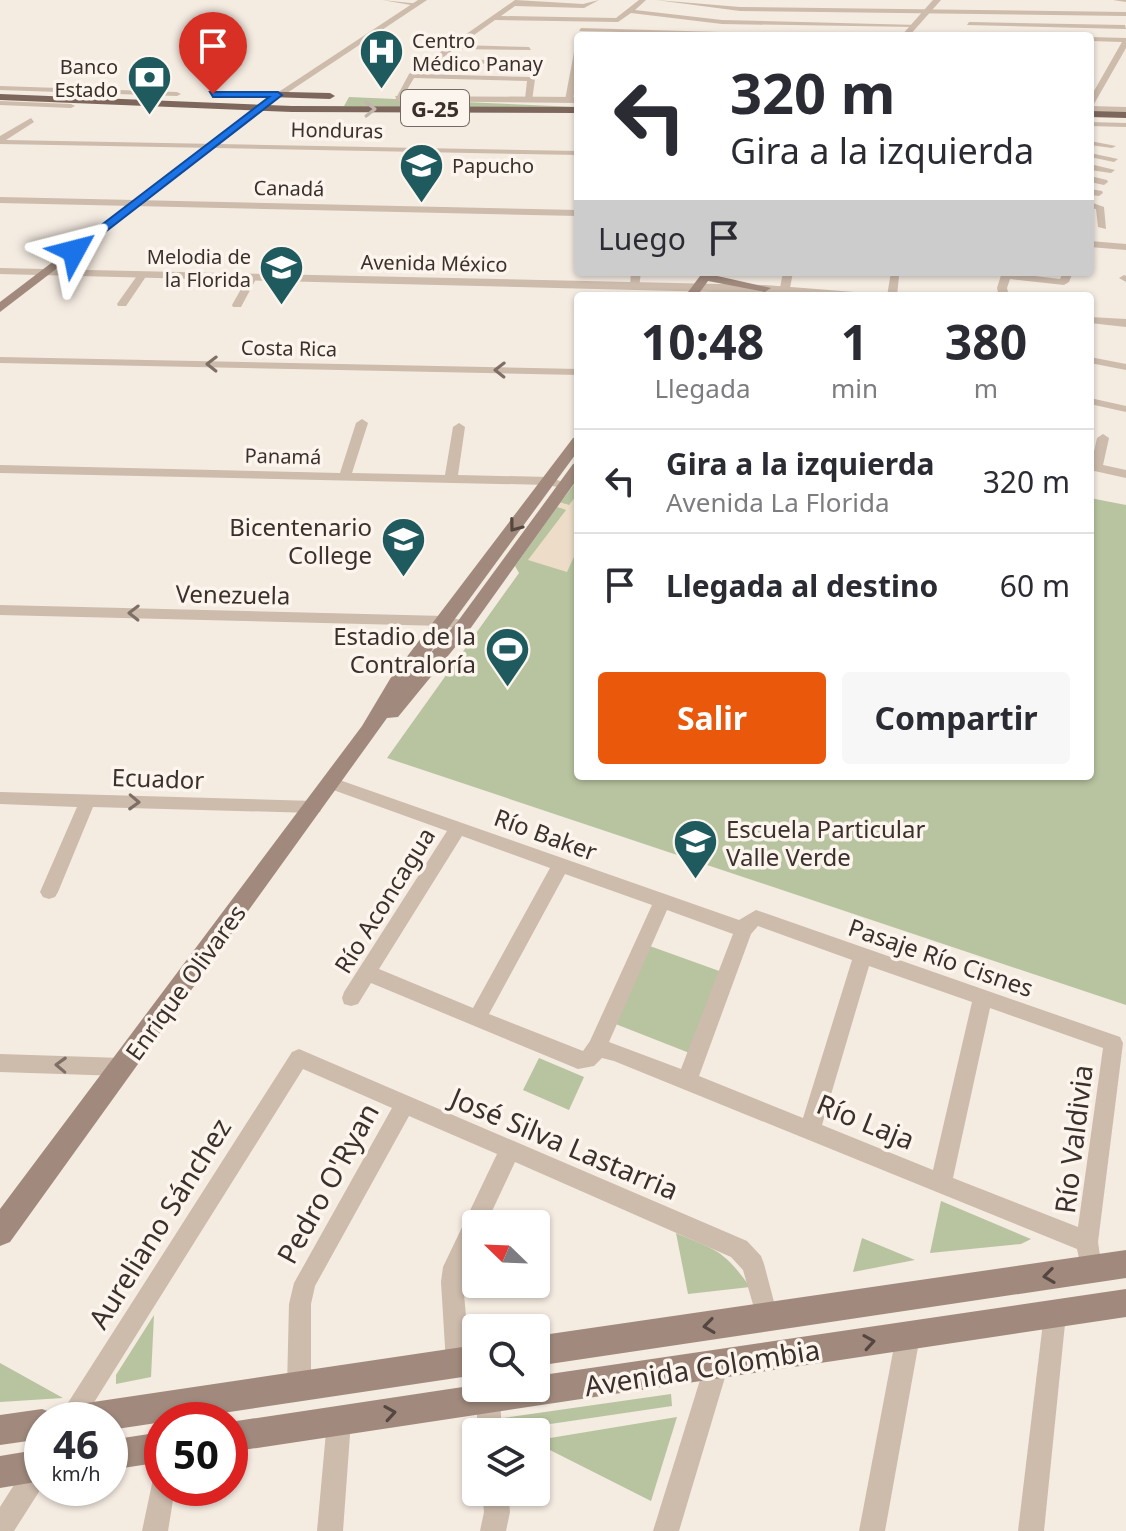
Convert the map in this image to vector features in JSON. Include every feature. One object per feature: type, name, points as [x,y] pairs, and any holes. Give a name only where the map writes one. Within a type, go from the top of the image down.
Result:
[{"type":"main road","points":[[183,105],[180,100],[194,94]]},
{"type":"main road","points":[[0,95],[335,96],[341,102],[330,110]]},
{"type":"main road","name":"G-25","points":[[0,95],[330,110],[574,103]]},
{"type":"main road","points":[[0,308],[278,95]]},
{"type":"main road","name":"G-25","points":[[376,97],[574,103]]},
{"type":"main road","points":[[1094,114],[1126,117]]},
{"type":"main road","points":[[701,283],[765,288]]},
{"type":"main road","name":"Enrique Olivares","points":[[0,1232],[314,807],[369,731],[397,684],[574,446]]},
{"type":"main road","name":"Enrique Olivares","points":[[369,731],[407,694],[464,625],[574,473]]},
{"type":"main road","name":"Avenida Colombia","points":[[550,1349],[767,1317],[1089,1255],[1126,1264]]},
{"type":"main road","name":"Avenida Colombia","points":[[550,1390],[1126,1303]]},
{"type":"main road","points":[[128,1412],[462,1363]]},
{"type":"main road","name":"Avenida Colombia","points":[[248,1434],[468,1402]]},
{"type":"main road","points":[[0,1430],[24,1427]]},
{"type":"main road","points":[[0,1472],[24,1468]]},
{"type":"street","points":[[385,0],[420,2]]},
{"type":"street","points":[[398,98],[412,76],[516,2],[588,5],[596,0]]},
{"type":"street","points":[[492,19],[617,20],[643,0]]},
{"type":"street","points":[[659,0],[736,9],[1126,14]]},
{"type":"street","points":[[709,32],[718,21],[748,0]]},
{"type":"street","points":[[831,0],[843,32]]},
{"type":"street","points":[[909,32],[935,0]]},
{"type":"street","points":[[1116,0],[1126,0]]},
{"type":"street","points":[[278,95],[420,2]]},
{"type":"street","points":[[630,11],[718,21],[915,25]]},
{"type":"street","points":[[963,32],[979,12]]},
{"type":"street","points":[[484,48],[492,19]]},
{"type":"street","points":[[526,63],[535,19]]},
{"type":"street","points":[[580,32],[583,20]]},
{"type":"street","points":[[969,24],[1125,26],[1123,40],[1108,78],[1101,84],[1094,103]]},
{"type":"street","points":[[1094,39],[1123,40]]},
{"type":"street","points":[[454,47],[529,49]]},
{"type":"street","points":[[434,60],[536,64]]},
{"type":"street","points":[[412,76],[531,79],[529,99]]},
{"type":"street","points":[[0,95],[11,104]]},
{"type":"street","points":[[398,98],[529,99],[574,103]]},
{"type":"street","points":[[0,111],[11,104],[71,106]]},
{"type":"street","points":[[0,141],[31,120]]},
{"type":"street","name":"Honduras","points":[[0,141],[574,153]]},
{"type":"street","points":[[1094,144],[1112,146]]},
{"type":"street","points":[[1094,156],[1114,159]]},
{"type":"street","points":[[1094,168],[1111,170]]},
{"type":"street","points":[[1094,180],[1104,182]]},
{"type":"street","name":"Canadá","points":[[0,200],[574,213]]},
{"type":"street","points":[[1095,206],[1103,227]]},
{"type":"street","points":[[1094,244],[1126,247]]},
{"type":"street","name":"Avenida México","points":[[0,271],[635,286],[701,283]]},
{"type":"street","points":[[122,304],[142,275]]},
{"type":"street","points":[[635,286],[636,276]]},
{"type":"street","points":[[785,288],[787,276]]},
{"type":"street","points":[[1021,276],[1064,282],[1066,276]]},
{"type":"street","points":[[237,305],[252,277]]},
{"type":"street","points":[[765,288],[826,292]]},
{"type":"street","points":[[1094,320],[1126,323]]},
{"type":"street","name":"Costa Rica","points":[[0,360],[574,372]]},
{"type":"street","points":[[1094,361],[1126,367]]},
{"type":"street","points":[[1094,402],[1126,409]]},
{"type":"street","points":[[345,477],[362,423]]},
{"type":"street","points":[[451,479],[459,427]]},
{"type":"street","points":[[1094,464],[1103,438]]},
{"type":"street","name":"Panamá","points":[[0,469],[548,481],[566,485]]},
{"type":"street","points":[[1094,470],[1126,474]]},
{"type":"street","points":[[1094,471],[1126,483]]},
{"type":"street","name":"Venezuela","points":[[0,610],[444,621],[464,625]]},
{"type":"street","name":"Río Baker","points":[[331,783],[662,901],[748,924]]},
{"type":"street","name":"Ecuador","points":[[0,798],[314,807]]},
{"type":"street","points":[[49,892],[88,800]]},
{"type":"street","name":"Río Aconcagua","points":[[351,998],[458,828]]},
{"type":"street","points":[[477,1018],[561,865]]},
{"type":"street","points":[[592,1054],[662,901]]},
{"type":"street","name":"Pasaje Río Cisnes","points":[[748,924],[760,918],[1113,1043]]},
{"type":"street","points":[[687,1081],[748,924]]},
{"type":"street","points":[[810,1130],[863,955]]},
{"type":"street","name":"Río Laja","points":[[367,973],[578,1060],[592,1054],[615,1052],[941,1183],[1089,1255]]},
{"type":"street","points":[[941,1183],[983,997]]},
{"type":"street","name":"Río Valdivia","points":[[1089,1255],[1113,1043]]},
{"type":"street","name":"José Silva Lastarria","points":[[299,1058],[745,1253],[755,1269],[767,1317]]},
{"type":"street","name":"Aureliano Sánchez","points":[[82,1402],[299,1058]]},
{"type":"street","points":[[0,1063],[122,1067]]},
{"type":"street","name":"Pedro O'Ryan","points":[[299,1387],[301,1297],[305,1283],[405,1104]]},
{"type":"street","points":[[462,1338],[452,1290],[454,1267],[510,1150]]},
{"type":"street","points":[[1031,1531],[1055,1314]]},
{"type":"street","points":[[872,1531],[908,1336]]},
{"type":"street","points":[[666,1531],[717,1364]]},
{"type":"street","points":[[330,1531],[339,1421]]},
{"type":"street","points":[[0,1530],[24,1492]]},
{"type":"street","points":[[155,1531],[159,1506]]},
{"type":"street","points":[[493,1531],[496,1506]]},
{"type":"green space","points":[[349,97],[574,109],[344,106]]},
{"type":"green space","name":"Estadio de la Contraloría","points":[[574,484],[574,780],[1094,780],[1094,499],[1126,505],[1126,1005],[387,758],[519,573],[515,566],[557,507],[566,509],[568,505],[560,503]]},
{"type":"green space","points":[[647,945],[722,972],[692,1054],[613,1023]]},
{"type":"green space","points":[[539,1058],[584,1077],[569,1110],[523,1090]]},
{"type":"green space","points":[[941,1201],[1031,1239],[1021,1244],[930,1253]]},
{"type":"green space","points":[[676,1233],[718,1252],[750,1287],[688,1294]]},
{"type":"green space","points":[[862,1238],[915,1260],[853,1272]]},
{"type":"green space","points":[[154,1315],[151,1377],[116,1384],[116,1375]]},
{"type":"green space","points":[[0,1363],[63,1398],[0,1402]]},
{"type":"green space","points":[[671,1394],[672,1406],[550,1424],[550,1418],[503,1418]]},
{"type":"green space","points":[[677,1417],[651,1501],[550,1450],[550,1438]]},
{"type":"shaded area","points":[[574,498],[574,557],[567,572],[528,560],[566,510],[556,506],[559,502],[569,505]]},
{"type":"place","name":"Centro Médico Panay","points":[[381,90]]},
{"type":"place","name":"Banco Estado","points":[[149,117]]},
{"type":"place","name":"Papucho","points":[[421,204]]},
{"type":"place","name":"Melodia de la Florida","points":[[282,307]]},
{"type":"place","name":"Bicentenario College","points":[[403,579]]},
{"type":"place","name":"Estadio de la Contraloría","points":[[507,688]]},
{"type":"place","name":"Escuela Particular Valle Verde","points":[[695,881]]},
{"type":"route","points":[[74,251],[278,95],[213,94]]}]
